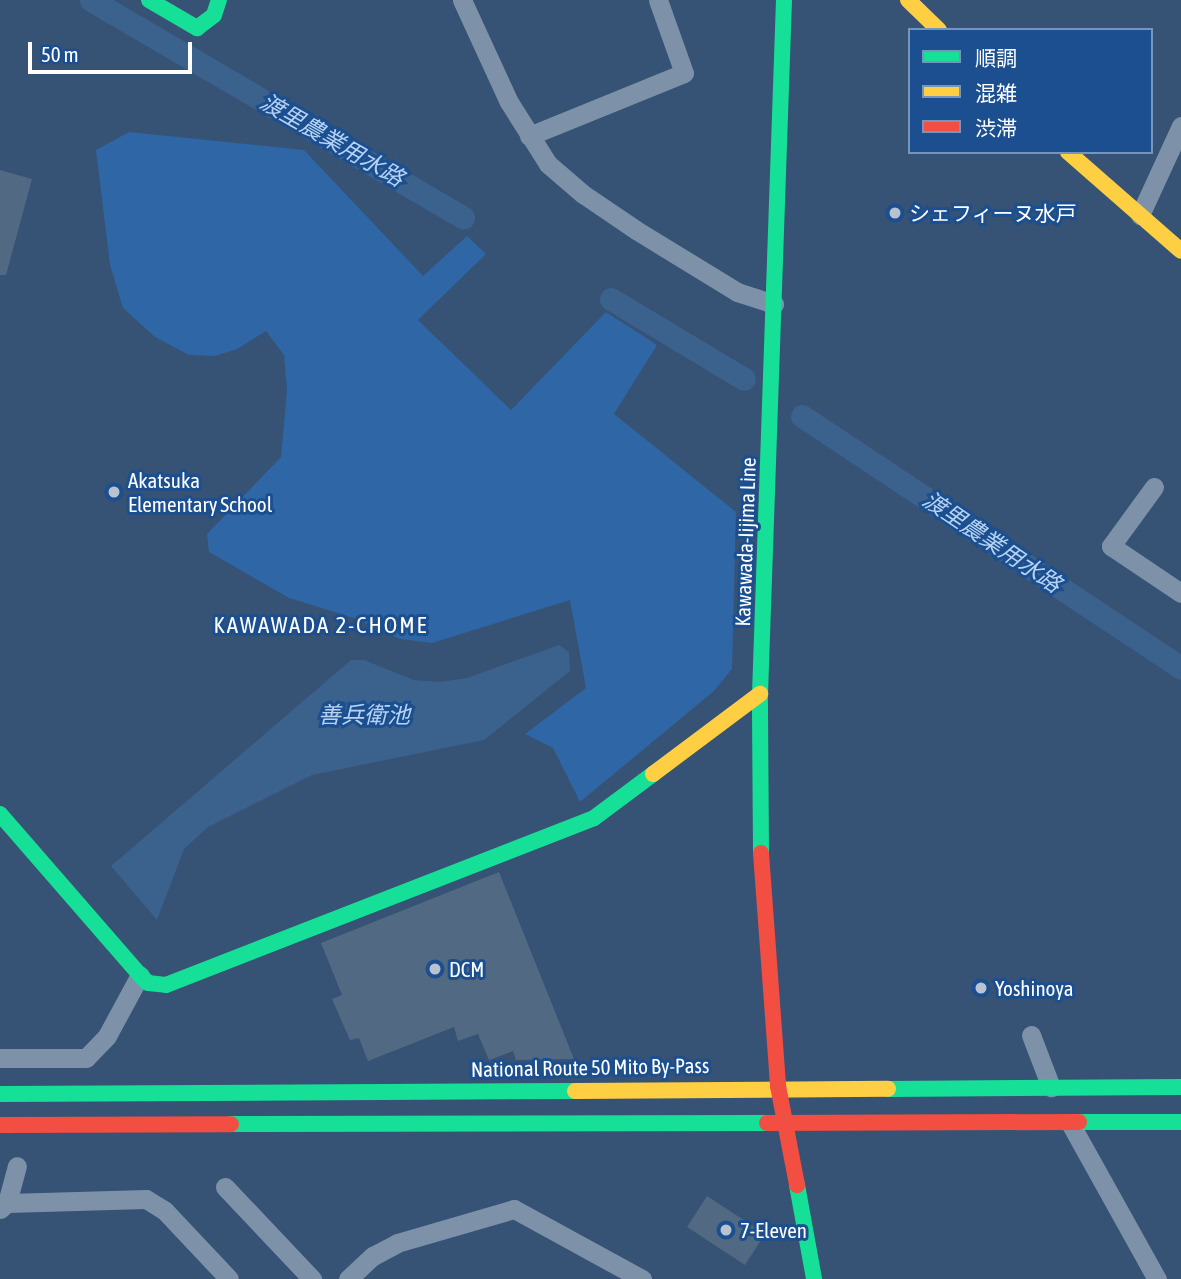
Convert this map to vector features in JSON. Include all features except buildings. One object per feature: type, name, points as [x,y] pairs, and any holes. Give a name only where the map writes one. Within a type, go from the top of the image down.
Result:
[{"type":"main road","points":[[149,0],[197,28],[214,15],[219,0]]},
{"type":"main road","name":"Kawawada-Iijima Line","points":[[784,0],[760,694],[764,917],[778,1086],[814,1279]]},
{"type":"main road","points":[[908,0],[937,28]]},
{"type":"main road","points":[[1070,154],[1181,251]]},
{"type":"main road","points":[[0,814],[140,975],[148,983],[166,985],[594,818],[760,694]]},
{"type":"main road","name":"National Route 50 Mito By-Pass","points":[[0,1094],[778,1086],[1181,1087]]},
{"type":"main road","points":[[0,1125],[1181,1122]]},
{"type":"street","points":[[529,136],[684,73],[658,0]]},
{"type":"street","points":[[469,2],[529,136],[548,164],[583,194],[737,292],[775,304]]},
{"type":"street","points":[[1140,215],[1181,126]]},
{"type":"street","points":[[1154,487],[1111,546],[1181,593]]},
{"type":"street","points":[[0,1058],[86,1058],[107,1036],[140,975]]},
{"type":"street","points":[[1031,1035],[1051,1087]]},
{"type":"street","points":[[1070,1123],[1157,1279]]},
{"type":"street","points":[[17,1166],[4,1206],[146,1199],[165,1211],[229,1279]]},
{"type":"street","points":[[225,1187],[312,1279]]},
{"type":"street","points":[[348,1279],[373,1256],[397,1243],[514,1209],[642,1279]]},
{"type":"shaded area","points":[[129,132],[304,150],[423,276],[467,236],[486,254],[418,320],[511,410],[606,312],[657,345],[614,414],[736,512],[732,669],[714,691],[580,802],[553,748],[525,734],[586,688],[570,600],[432,643],[400,639],[354,618],[289,598],[209,552],[207,534],[281,457],[287,390],[284,355],[266,331],[237,349],[215,356],[189,355],[155,337],[123,308],[110,265],[96,150]]},
{"type":"water","name":"善兵衛池","points":[[559,645],[569,652],[570,671],[484,740],[312,775],[208,827],[184,849],[157,920],[111,866],[351,660],[364,660],[414,680],[440,682],[467,678]]},
{"type":"waterway","name":"渡里農業用水路","points":[[91,0],[463,217]]},
{"type":"waterway","name":"渡里農業用水路","points":[[611,299],[744,379]]},
{"type":"waterway","name":"渡里農業用水路","points":[[802,416],[1181,668]]},
{"type":"traffic: fast","points":[[149,0],[197,28],[214,15],[219,0]]},
{"type":"traffic: fast","points":[[761,853],[760,694],[784,0]]},
{"type":"traffic: fast","points":[[0,814],[140,975],[148,983],[166,985],[594,818],[653,774]]},
{"type":"traffic: fast","points":[[888,1089],[1181,1087]]},
{"type":"traffic: fast","points":[[0,1094],[575,1091]]},
{"type":"traffic: fast","points":[[1079,1122],[1181,1122]]},
{"type":"traffic: fast","points":[[231,1124],[767,1123]]},
{"type":"traffic: fast","points":[[797,1185],[814,1279]]},
{"type":"traffic: slow","points":[[908,0],[937,28]]},
{"type":"traffic: slow","points":[[1070,154],[1181,251]]},
{"type":"traffic: slow","points":[[653,774],[760,694]]},
{"type":"traffic: slow","points":[[575,1091],[888,1089]]},
{"type":"traffic: jam","points":[[761,853],[778,1086],[797,1185]]},
{"type":"traffic: jam","points":[[767,1123],[1079,1122]]},
{"type":"traffic: jam","points":[[0,1125],[231,1124]]},
{"type":"place","name":"シェフィーヌ水戸","points":[[895,213]]},
{"type":"place","name":"Akatsuka Elementary School","points":[[114,492]]},
{"type":"place","name":"DCM","points":[[435,969]]},
{"type":"place","name":"Yoshinoya","points":[[981,988]]},
{"type":"place","name":"7-Eleven","points":[[726,1230]]},
{"type":"district","name":"KAWAWADA 2-CHOME","points":[[321,625]]}]
